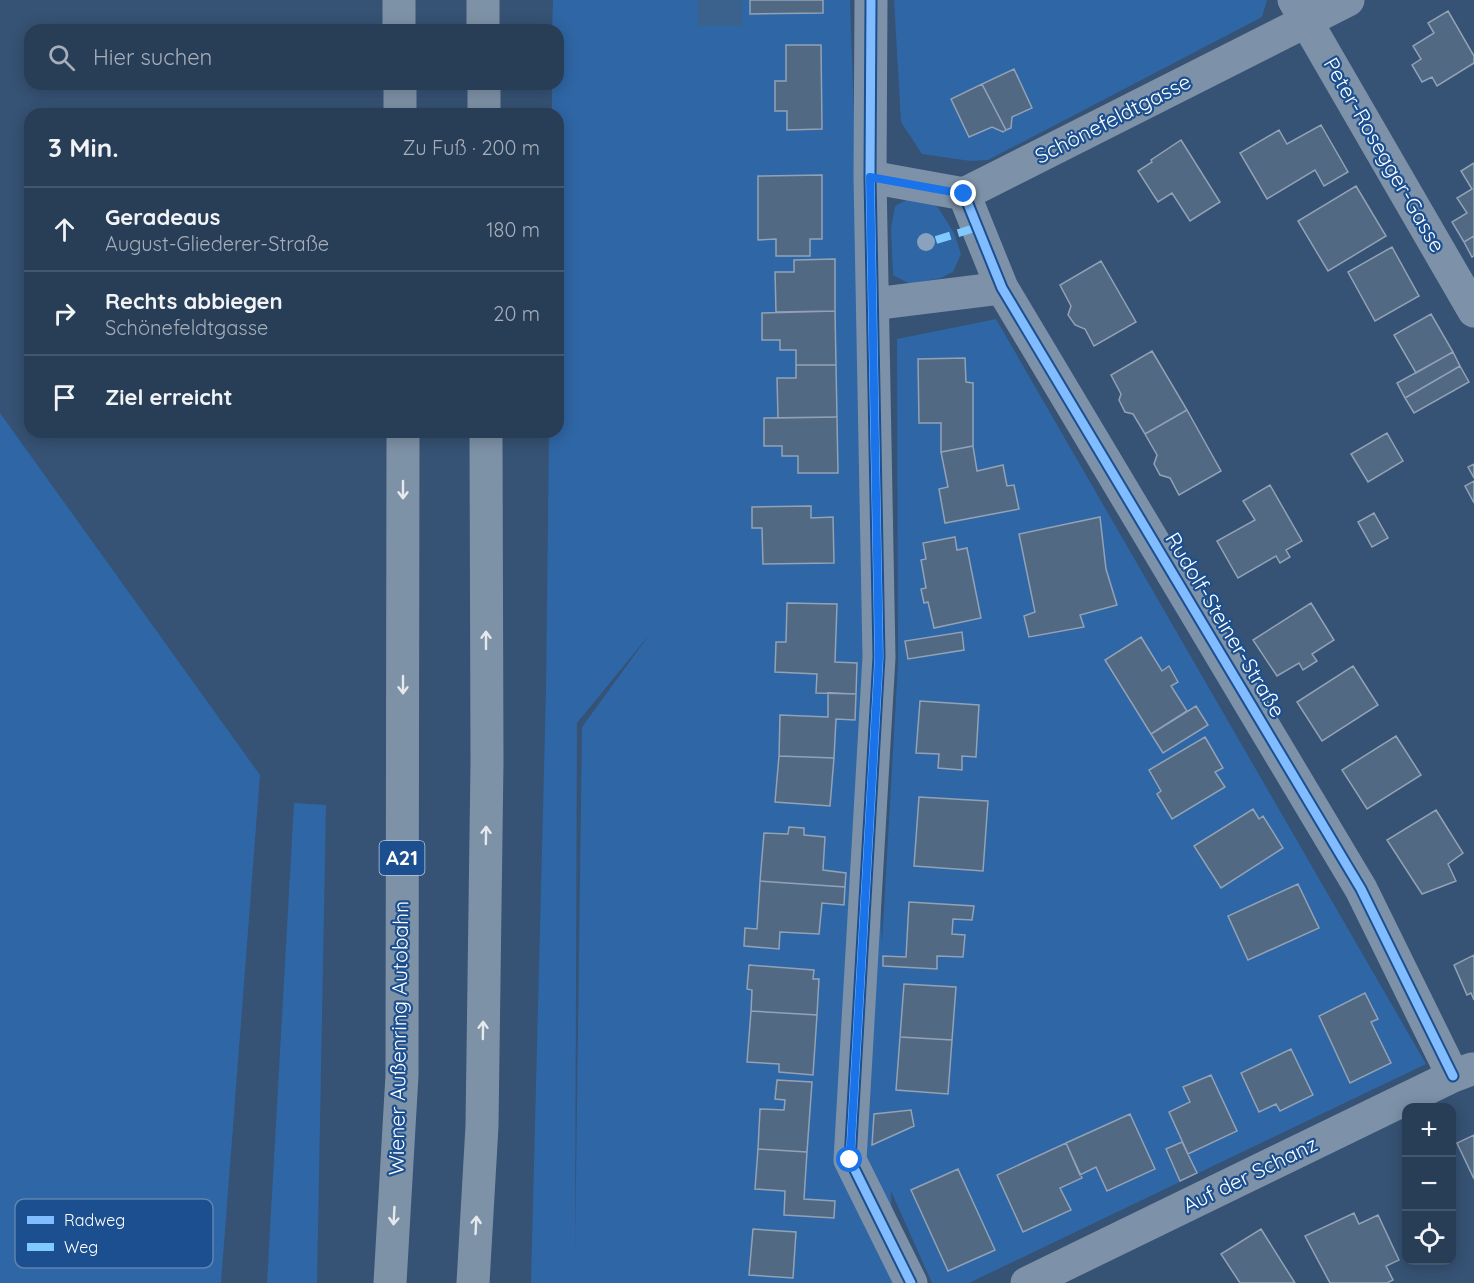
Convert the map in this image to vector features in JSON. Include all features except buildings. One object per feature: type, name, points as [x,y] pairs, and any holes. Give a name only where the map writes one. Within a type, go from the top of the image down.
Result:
[{"type":"highway","points":[[399,0],[399,24]]},
{"type":"highway","points":[[483,0],[483,24]]},
{"type":"highway","points":[[400,90],[400,108]]},
{"type":"highway","points":[[484,90],[484,108]]},
{"type":"highway","name":"Wiener Außenring Autobahn","points":[[390,1283],[402,1075],[403,438]]},
{"type":"highway","points":[[473,1283],[482,1126],[487,762],[486,438]]},
{"type":"street","points":[[871,0],[870,177],[879,657],[850,1160],[911,1283]]},
{"type":"street","name":"Schönefeldtgasse","points":[[964,194],[1300,11],[1348,0]]},
{"type":"street","name":"Peter-Rosegger-Gasse","points":[[1300,11],[1474,311]]},
{"type":"street","points":[[870,177],[964,194]]},
{"type":"street","name":"Rudolf-Steiner-Straße","points":[[964,194],[1002,288],[1361,889],[1464,1072]]},
{"type":"street","points":[[873,304],[1002,288]]},
{"type":"street","name":"Auf der Schanz","points":[[1028,1283],[1464,1072]]},
{"type":"shaded area","points":[[553,0],[850,0],[882,943],[898,663],[897,339],[996,319],[1426,1064],[969,1283],[932,1283],[891,1191],[894,1283],[531,1283],[546,689],[549,438],[564,438],[564,108],[552,108],[552,90],[564,90],[564,24],[552,24]],"holes":[[[649,635],[582,727],[575,1252],[577,723]]]},
{"type":"shaded area","points":[[698,0],[742,0],[742,26],[698,26]]},
{"type":"shaded area","points":[[894,0],[1267,0],[1262,17],[988,160],[970,161],[922,154],[901,122]]},
{"type":"shaded area","points":[[925,199],[937,206],[954,233],[961,254],[953,272],[941,278],[910,284],[893,275],[891,228],[895,206],[906,200]]},
{"type":"shaded area","points":[[0,413],[260,775],[221,1283],[0,1283]]},
{"type":"shaded area","points":[[294,803],[326,805],[317,1283],[267,1283]]},
{"type":"marked path","points":[[936,240],[978,227]]},
{"type":"cycle path","points":[[871,0],[870,177],[879,657],[850,1160],[911,1283]]},
{"type":"cycle path","points":[[964,194],[1002,288],[1361,889],[1453,1076]]},
{"type":"route","points":[[850,1160],[879,657],[870,177],[964,194]]}]
